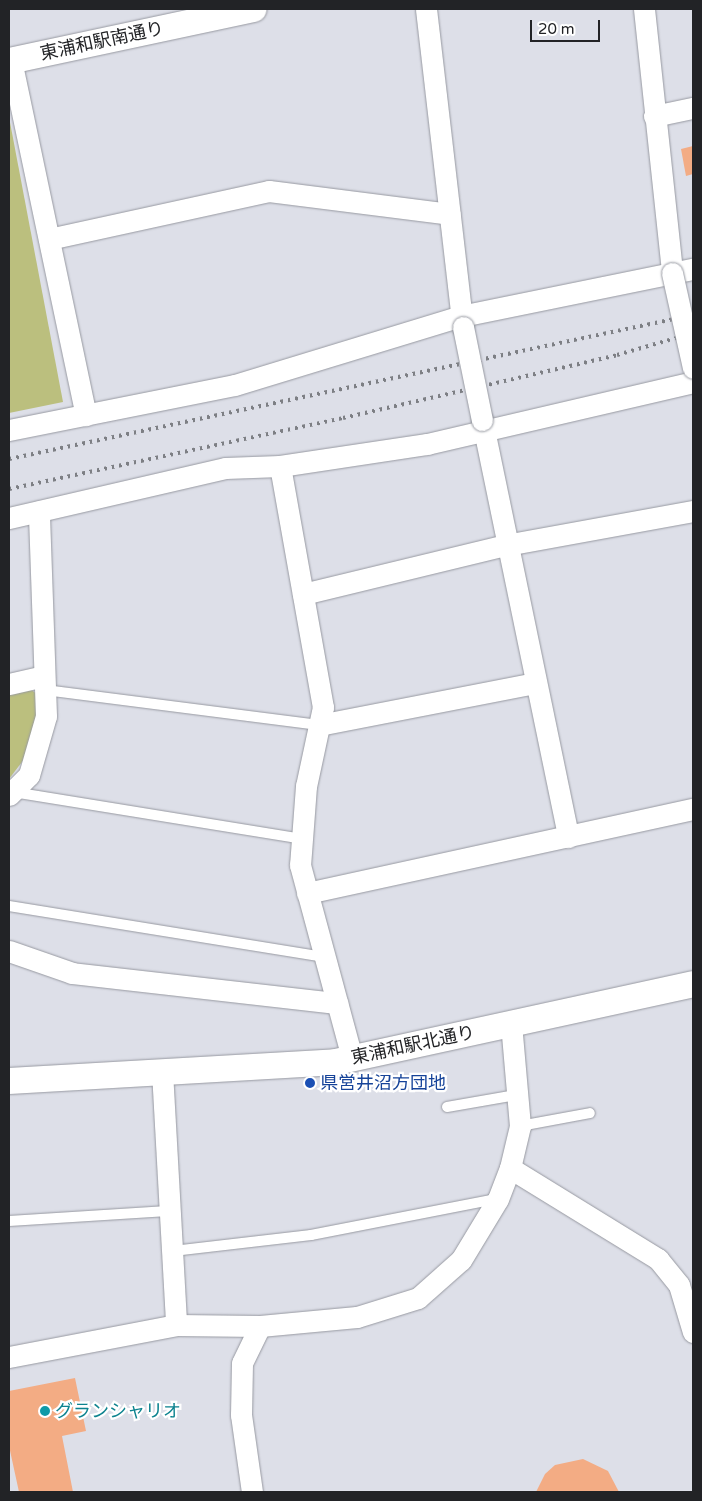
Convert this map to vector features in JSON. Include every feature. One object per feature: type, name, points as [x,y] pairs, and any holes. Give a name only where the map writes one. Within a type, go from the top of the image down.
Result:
[{"type":"street","name":"東浦和駅南通り","points":[[10,56],[254,9]]},
{"type":"street","points":[[426,9],[462,322],[506,545],[568,837]]},
{"type":"street","points":[[644,9],[672,273],[693,368]]},
{"type":"street","points":[[10,56],[86,415]]},
{"type":"street","points":[[654,116],[693,108]]},
{"type":"street","points":[[49,239],[269,191],[450,214]]},
{"type":"street","points":[[9,430],[234,385],[462,322],[693,269]]},
{"type":"street","points":[[9,518],[225,468],[280,466],[427,444],[483,425],[693,382]]},
{"type":"street","points":[[280,466],[322,707],[306,786],[300,865],[352,1058]]},
{"type":"street","points":[[10,794],[29,775],[46,716],[39,511]]},
{"type":"street","points":[[303,594],[506,545],[693,511]]},
{"type":"street","points":[[319,725],[535,682]]},
{"type":"street","points":[[9,684],[45,683]]},
{"type":"street","points":[[307,893],[693,809]]},
{"type":"street","points":[[9,951],[72,973],[337,1003]]},
{"type":"street","name":"東浦和駅北通り","points":[[9,1078],[162,1071],[352,1058],[693,984]]},
{"type":"street","points":[[9,1357],[176,1325],[260,1326],[357,1317],[418,1298],[461,1260],[498,1199],[510,1168],[520,1126],[511,1024]]},
{"type":"street","points":[[162,1071],[168,1211],[173,1251],[176,1325]]},
{"type":"street","points":[[510,1168],[658,1259],[680,1285],[693,1332]]},
{"type":"street","points":[[252,1492],[241,1415],[242,1363],[260,1326]]},
{"type":"lane","points":[[45,683],[319,725]]},
{"type":"lane","points":[[10,794],[302,839]]},
{"type":"lane","points":[[9,906],[325,957]]},
{"type":"lane","points":[[447,1107],[516,1095]]},
{"type":"lane","points":[[520,1126],[590,1113]]},
{"type":"lane","points":[[173,1251],[310,1235],[498,1199]]},
{"type":"lane","points":[[9,1220],[168,1211]]},
{"type":"green space","points":[[9,117],[63,402],[9,413]]},
{"type":"green space","points":[[29,688],[38,695],[39,720],[25,758],[9,779],[9,692]]},
{"type":"building","points":[[693,146],[693,174],[686,176],[681,149]]},
{"type":"building","points":[[75,1378],[86,1431],[62,1436],[73,1492],[19,1492],[9,1446],[9,1391]]},
{"type":"building","points":[[583,1459],[608,1471],[619,1492],[536,1492],[545,1474],[555,1465]]},
{"type":"railway","points":[[9,459],[693,315]]},
{"type":"railway","points":[[9,489],[343,418],[617,355],[693,333]]},
{"type":"place","name":"県営井沼方団地","points":[[310,1083]]},
{"type":"place","name":"グランシャリオ","points":[[45,1411]]}]
